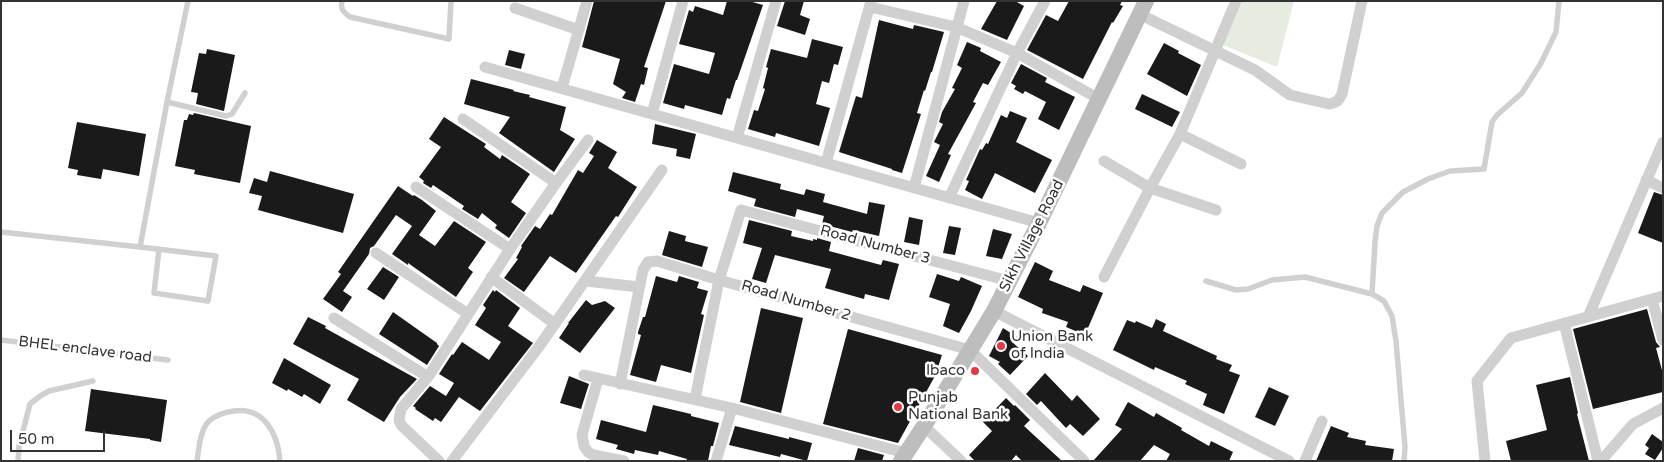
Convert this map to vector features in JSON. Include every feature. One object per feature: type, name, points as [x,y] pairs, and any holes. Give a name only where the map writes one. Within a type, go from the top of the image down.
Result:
[{"type":"main road","name":"Sikh Village Road","points":[[903,457],[994,311],[1040,223],[1143,8]]},
{"type":"street","points":[[562,88],[587,1]]},
{"type":"street","points":[[652,114],[683,1]]},
{"type":"street","points":[[737,138],[776,1]]},
{"type":"street","points":[[914,188],[964,1]]},
{"type":"street","points":[[949,198],[1016,53],[1044,1]]},
{"type":"street","points":[[1104,277],[1180,134],[1236,1]]},
{"type":"street","points":[[1143,8],[1216,51],[1255,70],[1290,95],[1329,104],[1339,100],[1342,94],[1362,1]]},
{"type":"street","points":[[826,163],[871,4],[956,28],[1016,53],[1099,98]]},
{"type":"street","points":[[515,8],[579,30]]},
{"type":"street","points":[[485,68],[1040,223]]},
{"type":"street","points":[[463,119],[556,183]]},
{"type":"street","points":[[1180,134],[1241,164]]},
{"type":"street","points":[[439,461],[402,425],[399,420],[401,409],[428,377],[491,277],[588,140]]},
{"type":"street","points":[[1588,317],[1663,142]]},
{"type":"street","points":[[1104,161],[1150,188],[1216,210]]},
{"type":"street","points":[[452,461],[538,348],[662,170]]},
{"type":"street","points":[[1646,180],[1663,188]]},
{"type":"street","points":[[416,187],[510,249]]},
{"type":"street","name":"Road Number 3","points":[[719,280],[741,210],[1009,281]]},
{"type":"street","points":[[376,252],[468,314]]},
{"type":"street","name":"Road Number 2","points":[[639,287],[643,270],[648,262],[657,261],[970,350]]},
{"type":"street","points":[[491,277],[554,324]]},
{"type":"street","points":[[695,399],[719,280]]},
{"type":"street","points":[[586,281],[639,287],[620,384]]},
{"type":"street","points":[[1485,461],[1477,381],[1511,338],[1657,298],[1663,340]]},
{"type":"street","points":[[994,311],[1289,461]]},
{"type":"street","points":[[334,318],[428,377]]},
{"type":"street","points":[[1564,323],[1600,461]]},
{"type":"street","points":[[970,350],[1084,461]]},
{"type":"street","points":[[584,375],[732,408],[903,457]]},
{"type":"street","points":[[598,379],[582,435],[584,446],[593,455],[624,461]]},
{"type":"street","points":[[716,461],[732,408]]},
{"type":"street","points":[[1600,461],[1633,424],[1663,408]]},
{"type":"street","points":[[1305,461],[1322,421]]},
{"type":"street","points":[[924,426],[961,461]]},
{"type":"lane","points":[[140,247],[188,1]]},
{"type":"lane","points":[[342,1],[341,7],[343,12],[350,17],[449,39],[451,1]]},
{"type":"lane","points":[[1372,294],[1375,242],[1377,226],[1382,212],[1403,192],[1428,179],[1450,171],[1484,169],[1492,122],[1497,115],[1522,93],[1541,64],[1556,32],[1559,1]]},
{"type":"lane","points":[[167,102],[226,116],[232,114],[245,93]]},
{"type":"lane","points":[[1,232],[159,249],[216,256],[208,300],[154,293],[159,249]]},
{"type":"lane","points":[[1206,281],[1236,290],[1248,289],[1272,280],[1305,277],[1372,294],[1384,301],[1392,316],[1396,340],[1405,447],[1404,461]]},
{"type":"lane","name":"BHEL enclave road","points":[[1,340],[168,360]]},
{"type":"lane","points":[[18,461],[19,446],[30,404],[50,391],[93,381]]},
{"type":"lane","points":[[197,461],[201,437],[209,421],[224,412],[242,410],[256,415],[268,423],[276,437],[280,461]]},
{"type":"shaded area","points":[[1242,1],[1294,1],[1277,67],[1223,45]]},
{"type":"building","points":[[594,1],[666,1],[644,67],[648,68],[644,85],[641,84],[635,102],[622,98],[626,92],[613,84],[620,59],[582,47]]},
{"type":"building","points":[[727,1],[749,1],[763,5],[730,99],[727,98],[722,115],[685,105],[684,109],[663,103],[674,64],[709,74],[715,53],[679,44],[689,10],[693,12],[695,6],[723,15]]},
{"type":"building","points":[[785,1],[804,1],[800,15],[810,19],[805,35],[777,26]]},
{"type":"building","points":[[997,1],[1015,1],[1024,6],[1007,40],[981,29]]},
{"type":"building","points":[[1069,1],[1122,1],[1120,5],[1123,6],[1112,22],[1083,79],[1027,50],[1046,15],[1058,21]]},
{"type":"building","points":[[879,20],[913,29],[914,25],[944,32],[917,113],[921,114],[902,173],[839,152],[856,96],[862,98]]},
{"type":"building","points":[[812,39],[843,47],[838,65],[834,64],[829,83],[822,81],[816,104],[830,108],[819,146],[776,133],[775,137],[748,129],[754,110],[758,111],[765,89],[763,88],[768,68],[766,67],[771,49],[807,58]]},
{"type":"building","points":[[967,42],[981,48],[980,51],[1001,62],[988,85],[983,83],[973,102],[976,103],[948,154],[951,155],[939,182],[926,176],[940,145],[934,142],[943,124],[939,122],[942,112],[955,89],[952,88],[962,68],[957,65]]},
{"type":"building","points":[[1164,43],[1201,65],[1187,96],[1147,74]]},
{"type":"building","points":[[207,49],[235,55],[224,111],[196,104],[198,93],[191,92],[199,53],[206,54]]},
{"type":"building","points":[[509,50],[525,54],[521,69],[505,65]]},
{"type":"building","points":[[1021,64],[1047,78],[1045,82],[1075,97],[1059,130],[1038,119],[1046,102],[1025,91],[1023,94],[1014,89],[1016,86],[1011,83]]},
{"type":"building","points":[[471,79],[514,90],[530,95],[529,97],[566,107],[560,130],[575,139],[554,172],[499,133],[510,117],[464,104]]},
{"type":"building","points":[[1142,94],[1180,112],[1172,127],[1135,109]]},
{"type":"building","points":[[1010,111],[1027,118],[1016,142],[1052,160],[1035,193],[995,173],[982,199],[965,190],[969,181],[966,180],[980,149],[982,150],[986,143],[988,144],[1001,115],[1007,118]]},
{"type":"building","points":[[194,113],[251,126],[240,183],[194,174],[195,170],[175,166],[184,120],[187,120],[189,114],[193,115]]},
{"type":"building","points":[[444,117],[486,144],[484,147],[500,159],[502,155],[530,174],[511,202],[526,213],[509,238],[495,228],[497,225],[482,213],[478,219],[462,209],[464,206],[433,185],[431,188],[423,183],[424,181],[419,177],[441,147],[429,139]]},
{"type":"building","points":[[77,122],[146,134],[139,176],[103,169],[101,179],[77,175],[78,170],[68,168]]},
{"type":"building","points":[[655,124],[696,134],[690,159],[676,156],[677,149],[652,144]]},
{"type":"building","points":[[597,140],[617,152],[608,168],[637,187],[618,217],[616,216],[576,273],[550,256],[524,292],[504,278],[518,259],[516,258],[521,246],[535,226],[540,229],[550,214],[552,215],[578,170],[583,173],[594,156],[589,153]]},
{"type":"building","points":[[270,171],[354,194],[343,233],[258,210],[262,196],[249,193],[254,178],[267,182]]},
{"type":"building","points":[[733,172],[781,184],[780,189],[804,195],[806,189],[825,194],[823,202],[867,214],[869,202],[885,205],[879,236],[853,230],[852,232],[822,224],[824,216],[797,209],[795,217],[754,206],[756,199],[728,191]]},
{"type":"building","points":[[398,186],[436,211],[419,235],[435,246],[454,221],[486,242],[468,268],[473,272],[456,297],[392,254],[412,226],[396,215],[374,246],[370,248],[369,254],[343,291],[352,297],[342,312],[323,299],[341,274],[338,272]]},
{"type":"building","points":[[1654,192],[1663,195],[1663,243],[1638,233]]},
{"type":"building","points":[[909,217],[923,220],[919,245],[904,242]]},
{"type":"building","points":[[749,220],[792,231],[791,236],[813,241],[813,239],[817,240],[817,238],[831,242],[829,251],[881,265],[883,260],[899,264],[889,300],[865,294],[864,299],[825,288],[831,269],[775,255],[766,283],[752,279],[762,248],[743,243]]},
{"type":"building","points":[[949,226],[961,228],[955,255],[943,253]]},
{"type":"building","points":[[993,229],[1012,234],[1002,259],[986,256]]},
{"type":"building","points":[[669,231],[686,236],[685,241],[708,247],[702,267],[662,255]]},
{"type":"building","points":[[1035,262],[1053,271],[1049,280],[1080,292],[1083,285],[1103,293],[1085,335],[1066,327],[1068,322],[1042,313],[1043,309],[1018,297]]},
{"type":"building","points":[[383,267],[399,277],[384,300],[367,289]]},
{"type":"building","points":[[937,274],[959,281],[961,277],[982,286],[959,333],[943,326],[950,304],[929,297]]},
{"type":"building","points":[[656,276],[677,282],[679,276],[699,282],[697,288],[708,291],[701,314],[704,315],[691,373],[661,365],[656,382],[630,375],[641,335],[638,332],[643,317],[645,317]]},
{"type":"building","points":[[493,290],[495,292],[496,290],[520,308],[508,326],[533,343],[480,411],[459,397],[441,422],[435,418],[433,421],[413,406],[430,386],[446,396],[454,383],[439,374],[462,342],[489,360],[501,342],[475,325],[486,308],[483,305]]},
{"type":"building","points":[[586,300],[592,305],[605,301],[615,308],[580,353],[559,338]]},
{"type":"building","points":[[761,308],[803,318],[781,413],[740,402]]},
{"type":"building","points":[[1647,309],[1656,342],[1660,347],[1656,348],[1663,374],[1663,392],[1593,409],[1573,329]]},
{"type":"building","points":[[393,312],[439,346],[427,365],[379,334]]},
{"type":"building","points":[[308,317],[417,379],[400,397],[384,422],[347,400],[359,379],[293,344]]},
{"type":"building","points":[[1156,319],[1166,324],[1163,331],[1217,356],[1216,359],[1232,365],[1229,371],[1240,375],[1224,414],[1203,405],[1207,394],[1185,384],[1187,381],[1155,367],[1154,370],[1113,350],[1127,320],[1135,323],[1136,321],[1152,328]]},
{"type":"building","points":[[1003,328],[1017,337],[1012,342],[1028,356],[1010,375],[998,364],[1000,362],[989,356]]},
{"type":"building","points":[[848,329],[942,355],[935,376],[898,443],[823,424]]},
{"type":"building","points":[[284,358],[331,385],[320,404],[304,394],[302,397],[272,383]]},
{"type":"building","points":[[1045,373],[1072,401],[1077,395],[1100,419],[1083,436],[1070,424],[1066,428],[1041,401],[1037,405],[1026,394]]},
{"type":"building","points":[[569,376],[589,384],[581,409],[560,403]]},
{"type":"building","points":[[1570,377],[1589,461],[1511,461],[1506,441],[1547,430],[1536,385]]},
{"type":"building","points":[[1269,387],[1289,396],[1275,426],[1255,417]]},
{"type":"building","points":[[91,389],[167,400],[161,442],[85,431]]},
{"type":"building","points":[[1006,398],[1030,420],[1024,426],[1062,461],[1022,461],[1016,455],[1011,461],[975,461],[969,455],[992,431],[983,422]]},
{"type":"building","points":[[1128,402],[1154,417],[1156,413],[1209,446],[1211,441],[1233,452],[1229,461],[1166,461],[1170,454],[1154,445],[1140,461],[1093,461],[1122,429],[1115,425]]},
{"type":"building","points":[[653,405],[719,423],[708,461],[686,461],[687,459],[659,451],[658,455],[635,450],[634,454],[616,449],[618,445],[596,439],[601,420],[646,432]]},
{"type":"building","points":[[735,426],[812,443],[807,461],[781,454],[780,457],[729,445]]},
{"type":"building","points":[[1331,426],[1349,433],[1347,437],[1366,441],[1365,445],[1394,449],[1392,461],[1316,461]]},
{"type":"building","points":[[1652,434],[1663,442],[1663,448],[1655,460],[1645,454],[1649,448],[1645,445]]},
{"type":"building","points":[[858,448],[884,455],[882,461],[854,461]]},
{"type":"place","name":"Union Bank of India","points":[[1001,346]]},
{"type":"place","name":"Ibaco","points":[[975,371]]},
{"type":"place","name":"Punjab National Bank","points":[[898,407]]}]
